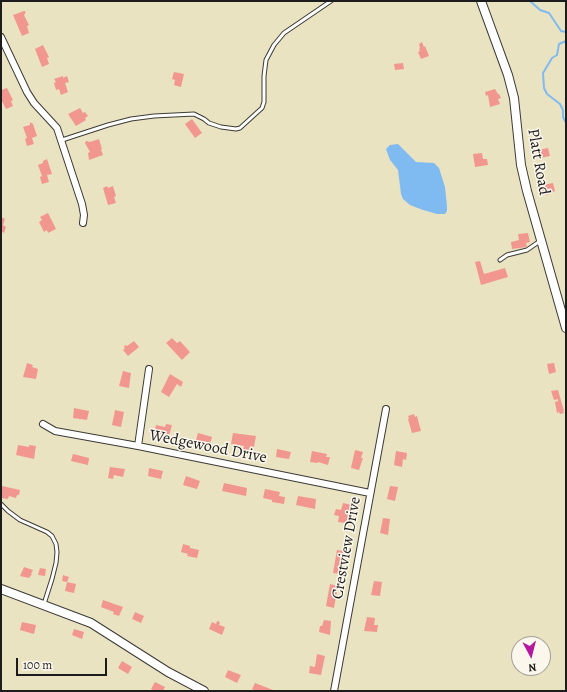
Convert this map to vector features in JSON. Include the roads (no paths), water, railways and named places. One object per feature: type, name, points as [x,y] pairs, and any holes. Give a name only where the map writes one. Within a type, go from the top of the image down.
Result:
[{"type":"street","name":"Platt Road","points":[[482,1],[508,75],[514,98],[521,165],[566,328]]},
{"type":"street","points":[[1,37],[27,92],[34,103],[57,128],[82,204],[84,214],[83,223]]},
{"type":"street","points":[[138,446],[149,369]]},
{"type":"street","name":"Crestview Drive","points":[[334,691],[386,409]]},
{"type":"street","name":"Wedgewood Drive","points":[[43,424],[55,431],[138,446],[370,493]]},
{"type":"street","points":[[1,589],[91,623],[168,672],[204,691]]},
{"type":"lane","points":[[62,140],[123,121],[154,116],[194,114],[209,123],[221,127],[240,128],[262,108],[264,102],[264,76],[266,60],[274,45],[290,29],[331,1]]},
{"type":"lane","points":[[500,260],[508,255],[527,250],[541,240]]},
{"type":"lane","points":[[1,504],[20,520],[47,532],[52,536],[56,544],[56,563],[44,604]]},
{"type":"water","points":[[398,144],[416,162],[434,163],[439,168],[445,187],[447,211],[445,214],[437,214],[423,210],[410,205],[403,199],[398,170],[390,160],[386,149],[390,145]]},
{"type":"waterway","points":[[530,1],[540,10],[549,13],[561,31],[566,32]]},
{"type":"waterway","points":[[566,41],[559,44],[557,55],[552,58],[543,73],[544,88],[547,94],[560,104],[566,123]]}]
